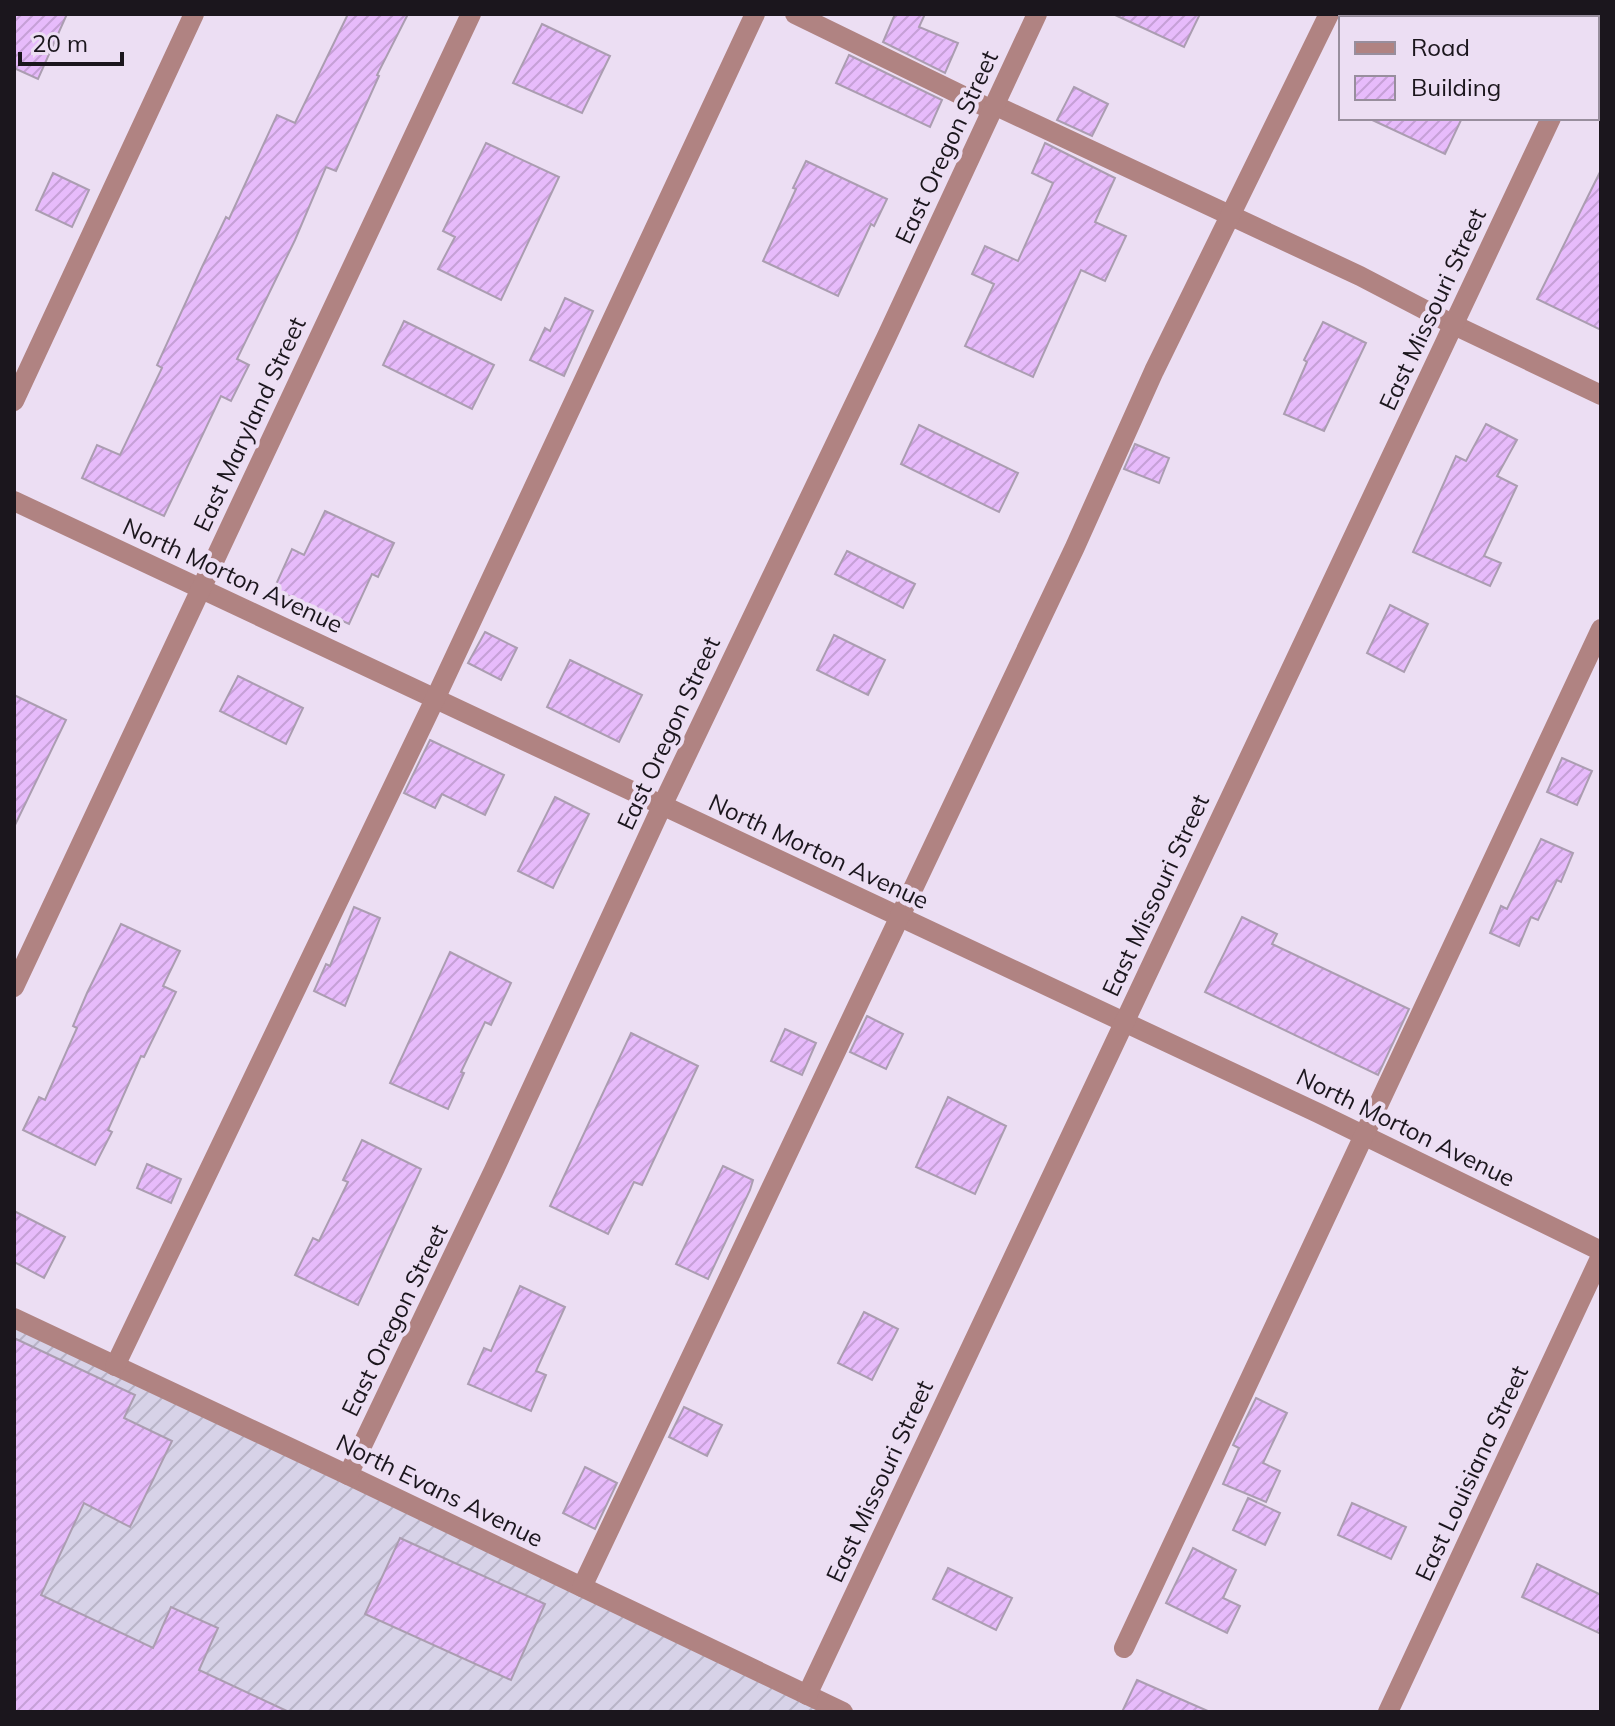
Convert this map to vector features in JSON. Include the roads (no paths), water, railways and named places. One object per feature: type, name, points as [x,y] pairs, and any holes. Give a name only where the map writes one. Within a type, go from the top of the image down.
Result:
[{"type":"street","points":[[14,401],[194,14]]},
{"type":"street","name":"East Maryland Street","points":[[14,987],[471,14]]},
{"type":"street","points":[[115,1366],[436,697],[755,14]]},
{"type":"street","points":[[795,14],[1360,276],[1601,395]]},
{"type":"street","name":"East Oregon Street","points":[[348,1475],[1037,14]]},
{"type":"street","points":[[582,1587],[1075,547],[1154,371],[1329,14]]},
{"type":"street","name":"East Missouri Street","points":[[807,1695],[1550,120]]},
{"type":"street","name":"North Morton Avenue","points":[[14,501],[1363,1135],[1601,1254]]},
{"type":"street","points":[[1124,1648],[1601,629]]},
{"type":"street","name":"East Louisiana Street","points":[[1388,1712],[1601,1254]]},
{"type":"street","name":"North Evans Avenue","points":[[14,1318],[843,1712]]}]
